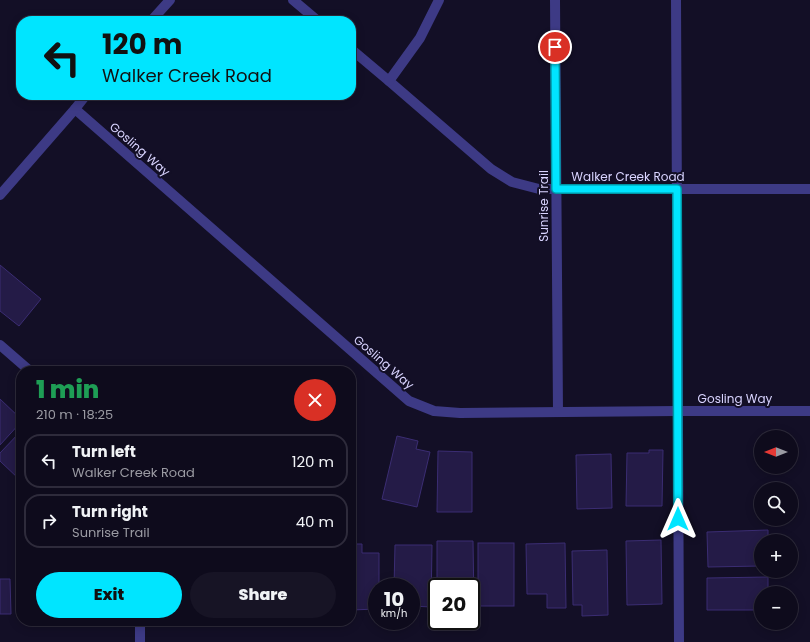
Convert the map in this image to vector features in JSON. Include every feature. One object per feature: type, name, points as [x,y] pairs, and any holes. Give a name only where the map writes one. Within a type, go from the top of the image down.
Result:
[{"type":"street","points":[[156,16],[170,0]]},
{"type":"street","points":[[293,0],[312,16]]},
{"type":"street","points":[[389,81],[420,38],[439,0]]},
{"type":"street","name":"Sunrise Trail","points":[[555,0],[558,412]]},
{"type":"street","points":[[676,0],[679,642]]},
{"type":"street","name":"Walker Creek Road","points":[[356,53],[491,169],[512,182],[539,189],[810,189]]},
{"type":"street","points":[[0,195],[82,100]]},
{"type":"street","name":"Gosling Way","points":[[75,109],[409,401],[434,412],[810,411]]},
{"type":"street","points":[[0,345],[24,366]]},
{"type":"street","points":[[140,626],[140,642]]},
{"type":"building","points":[[0,265],[41,299],[19,326],[0,311]]},
{"type":"building","points":[[0,399],[16,414],[16,427],[0,445]]},
{"type":"building","points":[[16,436],[16,476],[0,461],[0,453]]},
{"type":"building","points":[[397,436],[418,441],[416,449],[430,452],[417,507],[382,499]]},
{"type":"building","points":[[649,450],[663,450],[662,506],[626,506],[627,453],[649,453]]},
{"type":"building","points":[[438,451],[472,452],[472,512],[437,512]]},
{"type":"building","points":[[611,454],[612,508],[577,509],[576,455]]},
{"type":"building","points":[[768,530],[768,534],[754,534],[754,566],[708,567],[707,532]]},
{"type":"building","points":[[661,540],[662,604],[627,605],[626,541]]},
{"type":"building","points":[[437,541],[473,541],[474,578],[437,578]]},
{"type":"building","points":[[478,543],[514,543],[514,606],[480,606],[480,578],[478,578]]},
{"type":"building","points":[[565,543],[566,608],[547,608],[547,594],[527,594],[526,544]]},
{"type":"building","points":[[356,544],[362,544],[362,553],[379,553],[379,578],[368,578],[368,609],[356,610]]},
{"type":"building","points":[[395,545],[432,545],[431,578],[428,578],[428,607],[420,606],[420,578],[394,578]]},
{"type":"building","points":[[607,550],[608,615],[582,616],[582,605],[573,605],[572,551]]},
{"type":"building","points":[[707,578],[768,578],[768,586],[754,586],[754,610],[707,610]]},
{"type":"building","points":[[0,579],[10,579],[11,614],[0,614]]},
{"type":"route","points":[[555,47],[556,189],[677,189],[678,519]]}]
